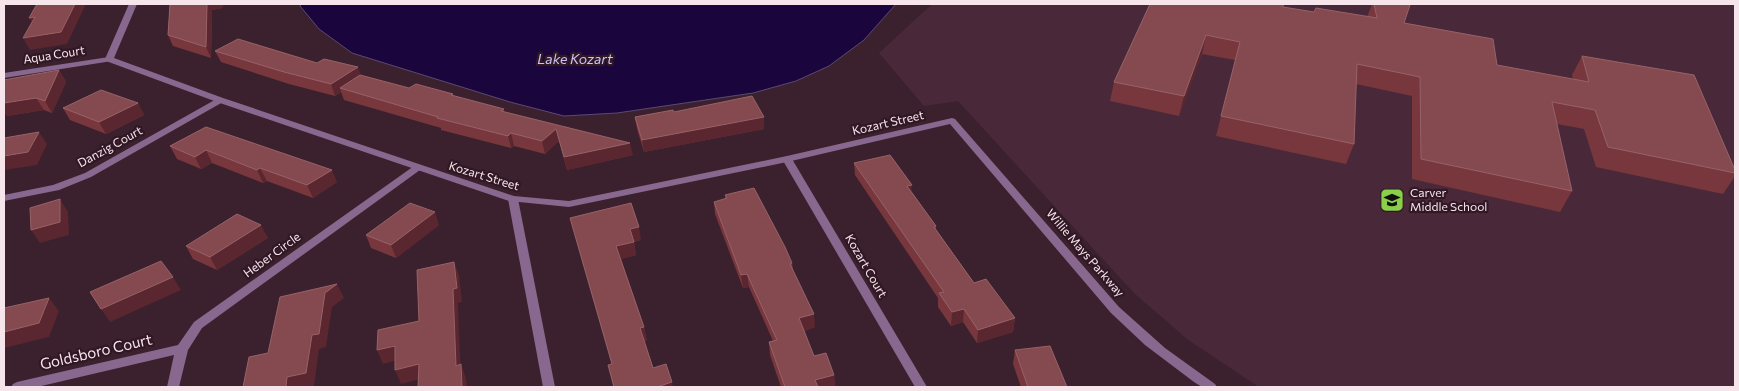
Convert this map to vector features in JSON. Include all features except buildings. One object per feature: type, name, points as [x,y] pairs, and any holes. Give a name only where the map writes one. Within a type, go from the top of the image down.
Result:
[{"type":"street","points":[[109,59],[133,4]]},
{"type":"street","name":"Aqua Court","points":[[4,76],[109,59]]},
{"type":"street","name":"Kozart Street","points":[[109,59],[220,100],[513,200],[569,204],[787,159],[952,121]]},
{"type":"street","name":"Danzig Court","points":[[4,198],[55,188],[88,175],[220,100]]},
{"type":"street","name":"Willie Mays Parkway","points":[[952,121],[1115,310],[1142,337],[1177,365],[1211,387]]},
{"type":"street","name":"Kozart Court","points":[[787,159],[921,387]]},
{"type":"street","name":"Heber Circle","points":[[174,387],[182,349],[198,325],[416,168]]},
{"type":"street","points":[[513,200],[549,387]]},
{"type":"street","name":"Goldsboro Court","points":[[17,387],[182,349]]},
{"type":"shaded area","name":"Carver Middle School","points":[[932,4],[1735,4],[1735,387],[1259,387],[1187,339],[1134,293],[958,101],[924,106],[879,53]]},
{"type":"water","name":"Lake Kozart","points":[[301,4],[896,4],[864,40],[829,66],[796,81],[753,93],[617,113],[564,116],[510,102],[352,53],[319,29],[300,6]]},
{"type":"place","name":"Carver Middle School","points":[[1392,200]]}]
